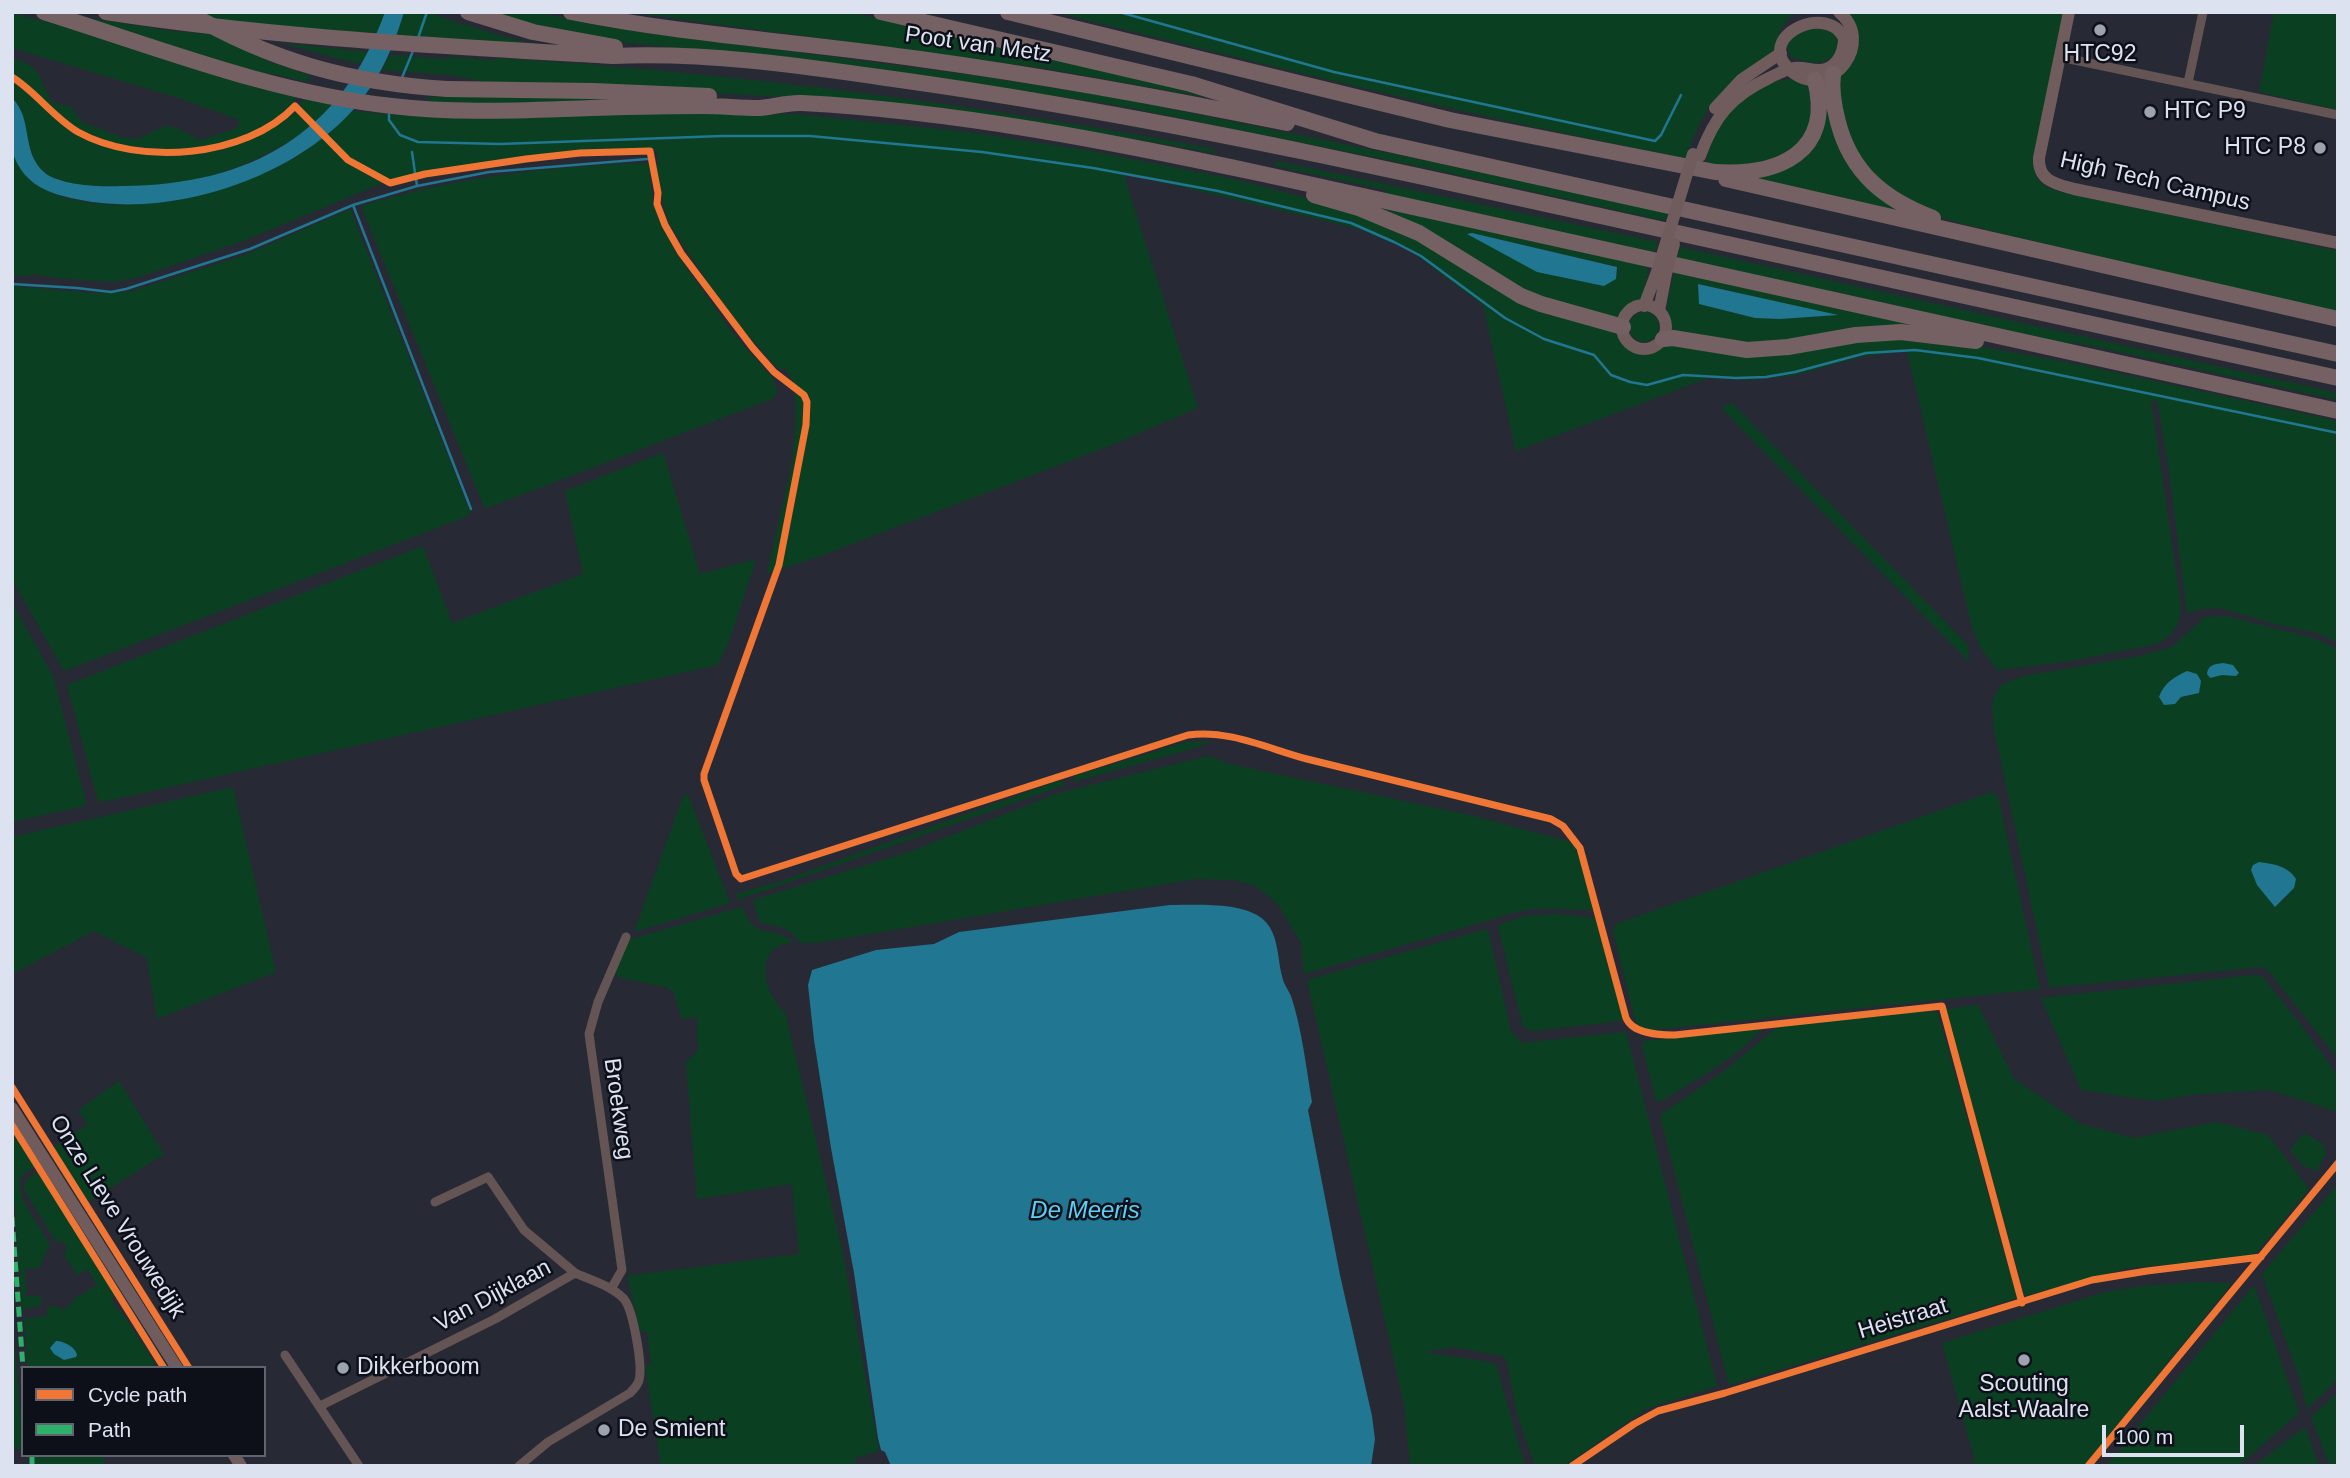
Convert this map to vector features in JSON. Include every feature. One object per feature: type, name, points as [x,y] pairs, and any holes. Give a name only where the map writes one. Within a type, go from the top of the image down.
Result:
[{"type":"highway","points":[[44,12],[270,83],[338,98],[420,109],[490,111],[704,106],[760,108],[798,103]]},
{"type":"highway","points":[[106,12],[224,29],[300,35],[613,56],[662,54]]},
{"type":"highway","points":[[187,12],[240,41],[302,65],[406,87],[607,91],[798,103],[970,121],[1149,150],[2338,411]]},
{"type":"highway","points":[[468,12],[557,38],[662,54],[901,80],[1181,126],[2338,378]]},
{"type":"highway","name":"Poot van Metz","points":[[571,12],[1049,78],[1375,141]]},
{"type":"highway","points":[[881,12],[1191,84],[1375,141],[2338,354]]},
{"type":"highway","points":[[1008,12],[1450,120],[1715,172],[1737,174],[1773,168],[1795,156],[1814,134],[1821,108],[1815,80]]},
{"type":"highway","points":[[1833,70],[1833,100],[1841,133],[1852,159],[1867,179],[1907,208],[2006,238],[2014,244]]},
{"type":"highway","points":[[1605,150],[2338,319]]},
{"type":"highway","points":[[1263,174],[1309,193],[1381,216],[1419,233],[1521,296],[1623,327]]},
{"type":"highway","points":[[1663,339],[1673,338],[1747,349],[1900,332],[1998,345],[2064,350]]},
{"type":"street","points":[[1833,70],[1842,51],[1844,38],[1835,22],[1818,13],[1800,15],[1785,31],[1781,42],[1781,52],[1790,69],[1800,76],[1815,80],[1833,70],[1847,61],[1853,45],[1851,29],[1839,12]]},
{"type":"street","name":"High Tech Campus","points":[[2069,12],[2039,158],[2040,170],[2051,183],[2074,190],[2338,243]]},
{"type":"street","points":[[2188,83],[2203,12]]},
{"type":"street","points":[[1644,306],[1661,273],[1704,125],[1726,94],[1750,73],[1781,52]]},
{"type":"street","points":[[2060,57],[2338,115]]},
{"type":"street","points":[[1697,155],[1710,129],[1730,103],[1763,81],[1798,67],[1833,70]]},
{"type":"street","points":[[1659,311],[1644,306],[1631,310],[1623,327],[1629,343],[1640,349],[1653,347],[1663,339],[1666,322],[1659,311],[1661,273]]},
{"type":"street","name":"Broekweg","points":[[611,1289],[622,1270],[589,1034],[598,1002],[626,937]]},
{"type":"street","name":"Onze Lieve Vrouwedijk","points":[[12,1108],[176,1366]]},
{"type":"street","points":[[435,1202],[488,1177],[524,1230],[575,1273]]},
{"type":"street","name":"Van Dijklaan","points":[[320,1406],[495,1319],[575,1273],[611,1289],[624,1299],[631,1311],[640,1367],[639,1379],[635,1388],[548,1442],[519,1466]]},
{"type":"street","points":[[285,1354],[359,1466]]},
{"type":"green space","points":[[136,12],[385,12],[378,33],[251,26]]},
{"type":"green space","points":[[404,12],[429,12],[462,25],[547,48],[397,35]]},
{"type":"green space","points":[[484,12],[536,12],[596,25],[978,76],[1111,97],[1667,213],[1665,221],[1417,166],[1111,104],[840,65],[593,39]]},
{"type":"green space","points":[[627,12],[850,12],[1210,95],[1209,98],[1049,69]]},
{"type":"green space","points":[[1054,12],[1794,12],[1781,29],[1776,47],[1769,56],[1739,75],[1711,104],[1700,122],[1685,158],[1447,107]]},
{"type":"green space","points":[[1842,12],[2065,12],[2034,161],[2038,179],[2050,188],[2062,192],[2338,251],[2338,314],[1963,224],[1934,215],[1883,190],[1844,133],[1839,79],[1852,62]]},
{"type":"green space","points":[[2274,12],[2338,12],[2338,110],[2259,92]]},
{"type":"green space","points":[[12,13],[139,46],[265,90],[297,97],[280,116],[257,131],[230,142],[169,150],[112,143],[88,134],[58,114],[12,73],[12,58],[35,69],[52,102],[71,107],[82,122],[124,138],[137,139],[163,127],[172,126],[201,140],[237,128],[239,123],[238,119],[172,96],[12,48]]},
{"type":"green space","points":[[71,15],[172,31],[211,34],[273,63],[311,76],[307,82],[268,73],[267,75]]},
{"type":"green space","points":[[1804,22],[1836,34],[1836,50],[1828,60],[1815,63],[1790,55],[1789,38]]},
{"type":"green space","points":[[281,43],[369,52],[359,64]]},
{"type":"green space","points":[[390,55],[587,64],[857,92],[1036,118],[1215,149],[1214,153],[1102,133],[1101,137],[834,100],[593,86],[494,84],[451,75],[382,70]]},
{"type":"green space","points":[[12,79],[73,131],[119,150],[171,155],[223,148],[269,130],[295,111],[312,126],[262,156],[211,176],[185,182],[129,187],[72,183],[59,180],[39,167],[30,148],[23,116],[12,97]]},
{"type":"green space","points":[[1788,79],[1803,83],[1811,92],[1816,116],[1802,144],[1771,165],[1717,165],[1706,162],[1714,134],[1729,113],[1757,90]]},
{"type":"green space","points":[[536,96],[723,102],[436,106],[427,101],[428,97]]},
{"type":"green space","points":[[1825,98],[1838,135],[1906,212],[1714,175],[1786,167]]},
{"type":"green space","points":[[303,99],[334,105],[315,124],[301,110]]},
{"type":"green space","points":[[352,111],[420,117],[695,111],[794,114],[967,132],[1086,150],[1238,180],[1358,212],[1417,238],[1519,299],[1614,329],[1624,344],[1642,355],[1665,345],[1710,349],[1858,337],[1968,344],[2081,365],[2338,421],[2338,643],[2317,633],[2220,608],[2187,613],[2169,470],[2157,401],[2151,401],[2181,607],[2174,630],[2156,644],[2071,661],[1997,670],[1980,647],[1972,628],[1907,351],[1860,357],[1793,376],[1747,380],[1708,378],[1516,451],[1483,305],[1409,250],[1359,229],[1123,173],[1198,408],[1109,446],[767,574],[792,463],[795,395],[798,388],[785,369],[777,368],[746,333],[715,293],[668,222],[657,178],[656,151],[646,148],[574,152],[446,167],[383,183],[243,241],[136,278],[112,282],[29,273],[32,276],[12,275],[12,144],[21,167],[37,184],[59,195],[85,202],[112,204],[166,202],[221,189],[286,163],[316,143]]},
{"type":"green space","points":[[1276,161],[1658,242],[1654,255],[1386,196],[1386,190],[1275,166]]},
{"type":"green space","points":[[649,163],[653,202],[674,250],[734,335],[772,377],[777,392],[772,399],[484,507],[361,206],[469,180],[539,170]]},
{"type":"green space","points":[[1346,199],[1649,265],[1643,295],[1619,321],[1542,301]],"holes":[[[1472,233],[1617,267],[1619,273],[1468,234]]]},
{"type":"green space","points":[[350,209],[470,512],[468,516],[64,671],[12,579],[12,286],[92,293],[129,292],[248,254]]},
{"type":"green space","points":[[1680,247],[2338,393],[2338,400],[2073,342],[2071,347],[1677,260]]},
{"type":"green space","points":[[1675,270],[1932,327],[1931,331],[1747,346],[1670,333],[1667,302]],"holes":[[[1698,284],[1834,315],[1755,318],[1699,304]]]},
{"type":"green space","points":[[1644,312],[1655,316],[1659,327],[1655,338],[1644,342],[1633,338],[1629,327],[1633,316]]},
{"type":"green space","points":[[1732,403],[1968,645],[1969,662],[1721,408]]},
{"type":"green space","points":[[663,453],[700,574],[756,559],[730,638],[718,665],[98,801],[67,685],[423,546],[452,623],[583,574],[565,491]]},
{"type":"green space","points":[[12,603],[53,676],[86,802],[84,806],[12,822]]},
{"type":"green space","points":[[2226,616],[2313,638],[2338,649],[2338,1059],[2267,969],[2260,967],[2049,986],[1994,729],[1994,697],[2001,685],[2024,676],[2140,656],[2172,647],[2205,617]],"holes":[[[2187,671],[2193,695],[2181,697],[2169,681]],[[2253,876],[2288,896],[2275,907]]]},
{"type":"green space","points":[[1212,741],[1074,782],[1074,776],[1186,742]]},
{"type":"green space","points":[[1208,756],[1230,764],[1474,816],[1574,843],[1580,854],[1593,910],[1522,911],[1304,974],[1301,943],[1279,906],[1255,886],[1234,880],[1196,879],[822,942],[800,943],[788,930],[760,923],[753,900],[909,852],[1059,793]]},
{"type":"green space","points":[[1061,780],[1065,785],[738,900],[736,894],[781,881]]},
{"type":"green space","points":[[233,787],[276,972],[157,1019],[147,958],[94,931],[12,974],[12,837]]},
{"type":"green space","points":[[1992,792],[1998,797],[2040,989],[1652,1030],[1640,1027],[1635,1020],[1613,931],[1616,924]]},
{"type":"green space","points":[[684,794],[688,795],[730,903],[634,932]]},
{"type":"green space","points":[[742,907],[755,927],[784,936],[792,943],[779,946],[771,952],[766,961],[765,972],[771,994],[785,1012],[842,1249],[879,1451],[855,1458],[857,1463],[848,1466],[661,1466],[645,1366],[651,1365],[647,1331],[640,1331],[627,1276],[799,1254],[792,1184],[697,1199],[686,1062],[698,1051],[697,1017],[682,1019],[673,991],[621,978],[615,974],[628,940]]},
{"type":"green space","points":[[1555,914],[1595,918],[1623,1018],[1620,1021],[1532,1031],[1523,1027],[1498,927],[1525,916]]},
{"type":"green space","points":[[1488,930],[1511,1031],[1521,1043],[1626,1032],[1717,1386],[1646,1409],[1564,1466],[1535,1466],[1517,1414],[1507,1361],[1503,1356],[1454,1347],[1423,1352],[1496,1365],[1525,1466],[1410,1466],[1404,1404],[1307,980]]},
{"type":"green space","points":[[2254,975],[2263,977],[2338,1076],[2338,1112],[2270,1090],[2197,1094],[2156,1101],[2081,1090],[2041,998]]},
{"type":"green space","points":[[1978,1005],[2014,1079],[2081,1124],[2134,1138],[2216,1122],[2268,1135],[2309,1189],[2253,1257],[2128,1268],[2025,1296],[1946,1014],[1947,1009]]},
{"type":"green space","points":[[1928,1010],[1938,1013],[2017,1298],[1729,1385],[1660,1115],[1720,1074],[1779,1026]]},
{"type":"green space","points":[[1762,1028],[1742,1048],[1715,1068],[1662,1101],[1656,1101],[1642,1045],[1644,1041]]},
{"type":"green space","points":[[119,1081],[164,1154],[88,1202],[54,1148],[88,1124],[78,1110]]},
{"type":"green space","points":[[12,1132],[35,1167],[21,1177],[19,1184],[24,1201],[50,1244],[39,1268],[25,1269],[26,1296],[41,1296],[41,1306],[22,1309],[12,1171]]},
{"type":"green space","points":[[2304,1133],[2323,1144],[2326,1153],[2317,1171],[2303,1166],[2290,1150]]},
{"type":"green space","points":[[39,1172],[115,1296],[111,1299],[157,1366],[27,1366],[24,1319],[47,1316],[47,1307],[56,1306],[63,1310],[73,1303],[72,1300],[97,1285],[87,1269],[77,1275],[64,1255],[67,1247],[55,1240],[25,1191],[24,1184],[28,1178]]},
{"type":"green space","points":[[2338,1184],[2338,1379],[2307,1409],[2300,1380],[2262,1274]]},
{"type":"green space","points":[[2196,1282],[2232,1283],[2084,1466],[1971,1466],[1975,1460],[1942,1343],[2105,1292]]},
{"type":"green space","points":[[2254,1285],[2299,1413],[2238,1466],[2106,1466]]},
{"type":"green space","points":[[12,1317],[21,1449],[12,1449]]},
{"type":"green space","points":[[2338,1392],[2338,1466],[2330,1466],[2311,1417]]},
{"type":"green space","points":[[2305,1427],[2319,1466],[2254,1466]]},
{"type":"green space","points":[[35,1457],[105,1457],[104,1466],[35,1466]]},
{"type":"water","points":[[385,12],[404,12],[384,64],[362,99],[327,134],[297,156],[264,174],[191,198],[116,204],[52,193],[28,178],[16,161],[11,138],[12,98],[23,116],[29,146],[37,165],[45,173],[61,181],[104,186],[169,183],[211,176],[250,163],[285,145],[316,121],[343,91],[366,55]]},
{"type":"water","points":[[1467,234],[1617,267],[1616,279],[1604,286],[1537,272]]},
{"type":"water","points":[[1698,284],[1838,315],[1755,318],[1699,304]]},
{"type":"water","points":[[2223,663],[2233,665],[2239,673],[2236,676],[2210,678],[2207,674],[2210,667]]},
{"type":"water","points":[[2187,671],[2197,674],[2201,681],[2199,693],[2181,697],[2175,704],[2164,705],[2159,697],[2164,688]]},
{"type":"water","points":[[2259,862],[2285,868],[2296,879],[2294,888],[2275,907],[2257,885],[2251,870],[2253,865]]},
{"type":"water","name":"De Meeris","points":[[1170,905],[1216,905],[1241,909],[1260,917],[1274,936],[1283,979],[1291,996],[1301,1035],[1312,1102],[1308,1110],[1340,1275],[1372,1416],[1375,1439],[1371,1466],[891,1466],[885,1452],[881,1450],[878,1438],[854,1273],[831,1148],[808,985],[812,970],[876,950],[934,944],[959,932]]},
{"type":"water","points":[[56,1341],[72,1347],[76,1357],[64,1360],[54,1354],[50,1348]]},
{"type":"waterway","points":[[418,38],[427,12]]},
{"type":"waterway","points":[[1119,12],[1334,72],[1655,141],[1661,135],[1681,95]]},
{"type":"waterway","points":[[401,80],[413,51]]},
{"type":"waterway","points":[[389,112],[389,120],[400,135],[418,142],[500,144],[722,136],[810,136],[982,152],[1093,168],[1218,191],[1351,223],[1394,242],[1421,256],[1505,318],[1544,339],[1594,355],[1611,375],[1647,385],[1683,375],[1766,377],[1866,353],[1915,350],[1978,358],[2338,433]]},
{"type":"waterway","points":[[412,152],[415,173]]},
{"type":"waterway","points":[[12,284],[111,292],[250,249],[353,205],[417,186],[489,172],[647,159]]},
{"type":"waterway","points":[[416,179],[417,186]]},
{"type":"waterway","points":[[353,205],[471,509]]},
{"type":"marked path","points":[[12,1217],[23,1366]]},
{"type":"marked path","points":[[32,1457],[32,1466]]},
{"type":"cycle path","points":[[12,77],[78,132],[103,143],[131,150],[191,151],[221,146],[249,137],[274,123],[295,106],[348,160],[390,183],[425,174],[526,159],[580,153],[650,151],[658,193],[657,204],[681,253],[752,347],[774,372],[804,395],[807,402],[806,425],[779,565],[704,774],[736,874],[741,879],[1188,735],[1233,737],[1307,759],[1551,819],[1563,826],[1580,848],[1626,1018],[1640,1030],[1675,1035],[1942,1006],[2022,1303]]},
{"type":"cycle path","points":[[12,1087],[188,1366]]},
{"type":"cycle path","points":[[12,1125],[163,1366]]},
{"type":"cycle path","points":[[2088,1466],[2338,1163]]},
{"type":"cycle path","name":"Heistraat","points":[[1572,1466],[1658,1411],[1725,1393],[2092,1280],[2261,1257]]},
{"type":"place","name":"HTC92","points":[[2100,30]]},
{"type":"place","name":"HTC P9","points":[[2150,112]]},
{"type":"place","name":"HTC P8","points":[[2320,148]]},
{"type":"place","name":"Scouting Aalst-Waalre","points":[[2024,1360]]},
{"type":"place","name":"Dikkerboom","points":[[343,1368]]},
{"type":"place","name":"De Smient","points":[[604,1430]]}]
